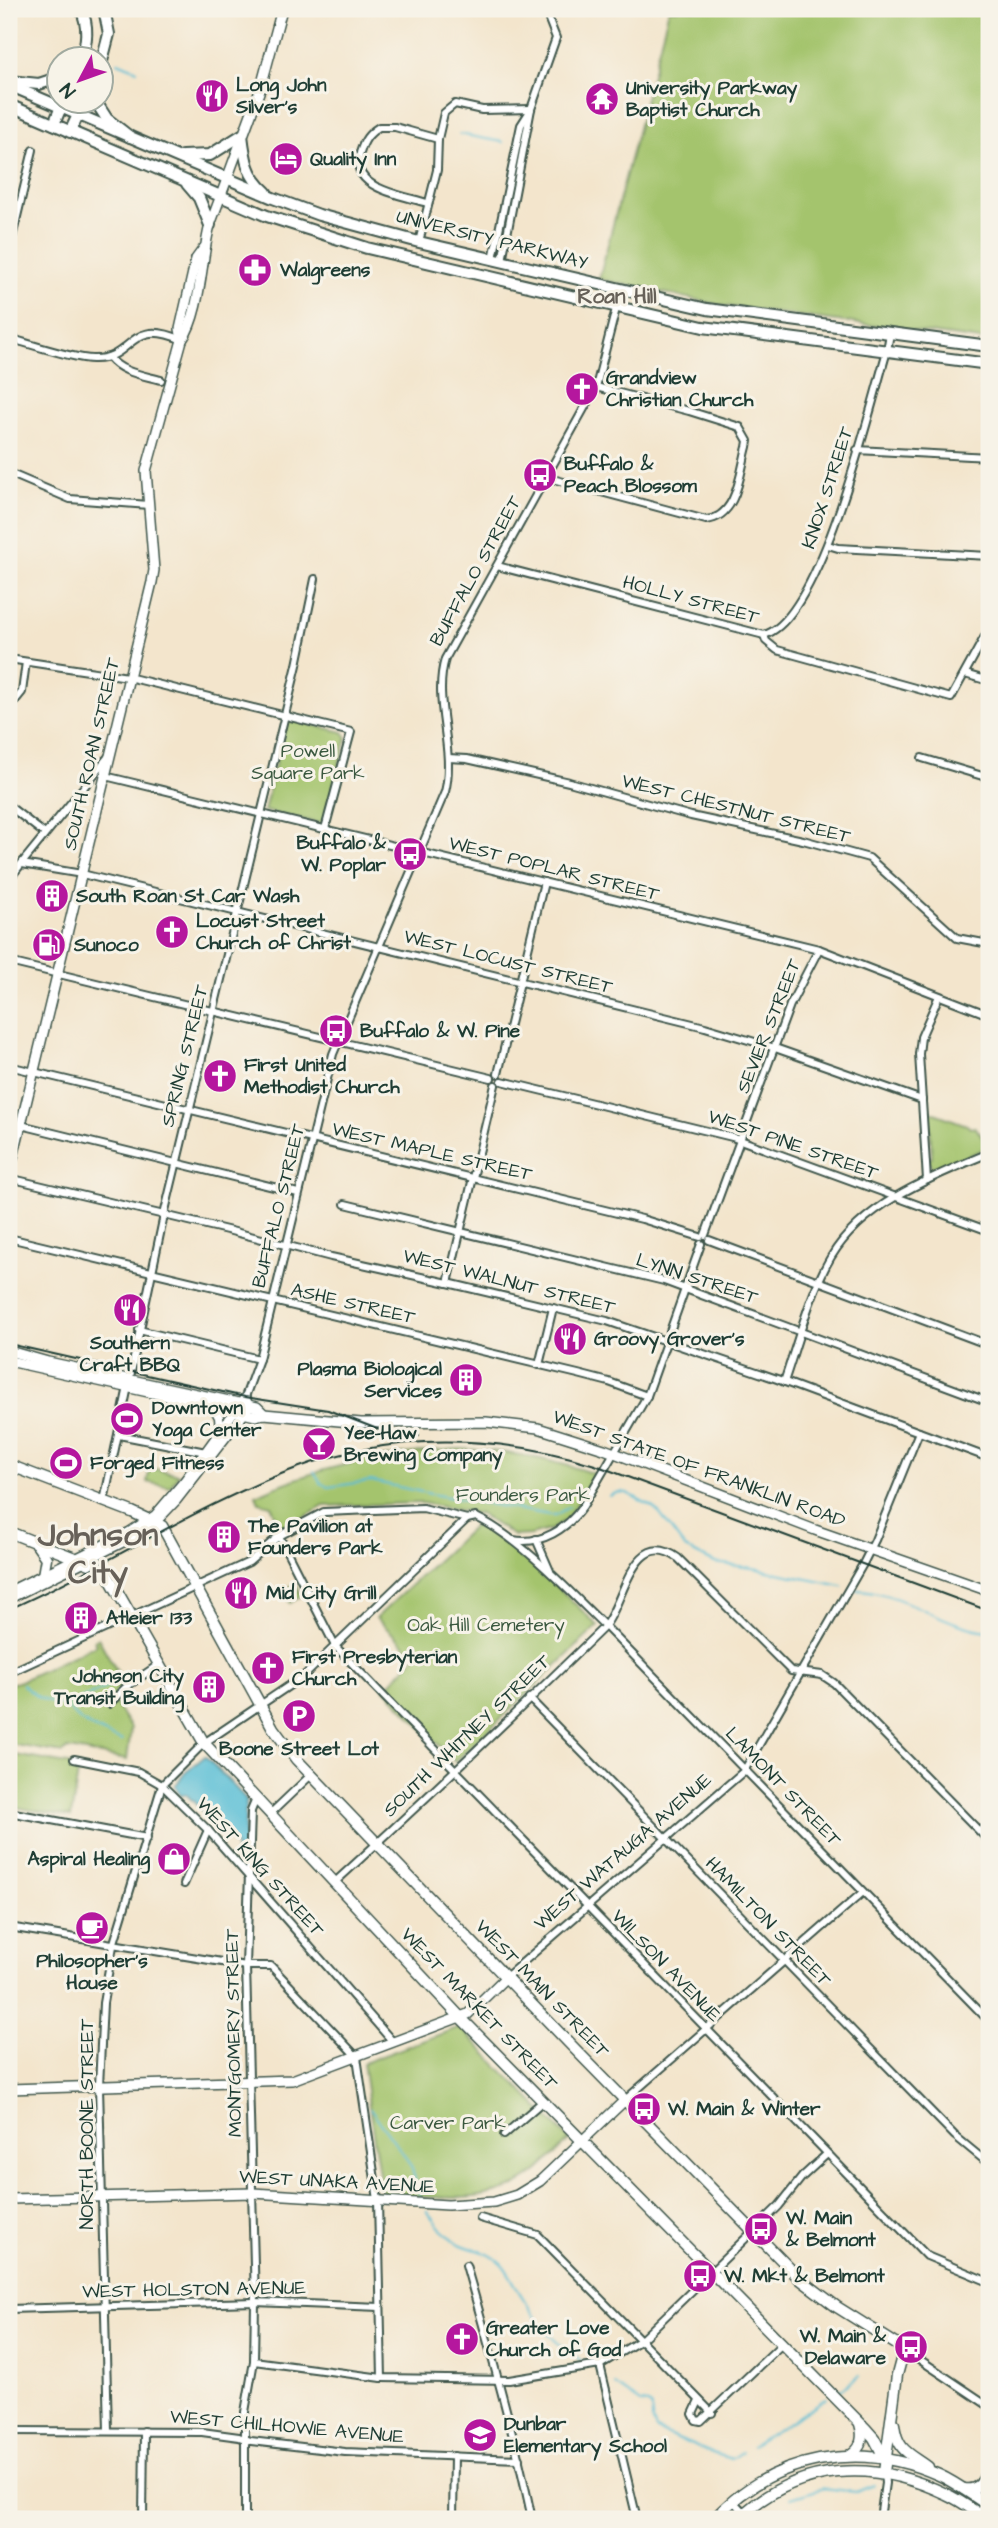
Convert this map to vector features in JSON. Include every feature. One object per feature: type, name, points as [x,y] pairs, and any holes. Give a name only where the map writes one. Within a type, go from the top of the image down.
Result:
[{"type":"highway","points":[[81,9],[87,37],[85,46]]},
{"type":"highway","points":[[104,9],[108,34],[105,46]]},
{"type":"highway","points":[[9,83],[46,82]]},
{"type":"highway","name":"UNIVERSITY PARKWAY","points":[[9,83],[46,98]]},
{"type":"highway","name":"UNIVERSITY PARKWAY","points":[[9,105],[220,196],[307,230],[414,259],[703,327],[989,364]]},
{"type":"highway","points":[[54,124],[57,116]]},
{"type":"highway","points":[[70,132],[77,116]]},
{"type":"highway","name":"UNIVERSITY PARKWAY","points":[[83,116],[272,198],[319,215],[419,242],[707,309],[989,346]]},
{"type":"highway","points":[[106,116],[130,137]]},
{"type":"highway","points":[[175,156],[210,155],[242,135],[248,170],[255,183],[272,198]]},
{"type":"highway","points":[[183,179],[199,198],[210,225]]},
{"type":"highway","points":[[414,259],[419,242]]},
{"type":"highway","points":[[526,285],[530,268]]},
{"type":"highway","points":[[752,333],[755,315]]},
{"type":"main road","name":"SOUTH ROAN STREET","points":[[9,1176],[153,570],[146,471],[182,340],[180,329],[196,259],[204,248],[226,178],[261,87],[282,9]]},
{"type":"main road","name":"WEST STATE OF FRANKLIN ROAD","points":[[9,1351],[214,1408],[242,1406]]},
{"type":"main road","name":"WEST STATE OF FRANKLIN ROAD","points":[[9,1361],[242,1406],[256,1416],[264,1414],[361,1423],[508,1424],[548,1431],[989,1591]]},
{"type":"main road","points":[[9,1465],[153,1521]]},
{"type":"main road","name":"WEST MAIN STREET","points":[[153,1521],[162,1526],[169,1535],[287,1749],[625,2100],[813,2290],[904,2349]]},
{"type":"main road","name":"WEST MARKET STREET","points":[[9,1532],[104,1570],[204,1743],[461,2018],[860,2423],[874,2438],[886,2459]]},
{"type":"main road","points":[[35,1542],[46,1558],[43,1575]]},
{"type":"main road","name":"WEST WATAUGA AVENUE","points":[[9,2089],[292,2081],[461,2018],[506,1977]]},
{"type":"main road","name":"WEST UNAKA AVENUE","points":[[9,2199],[253,2193],[448,2205],[494,2202],[517,2195],[540,2180],[625,2100]]},
{"type":"main road","points":[[884,2472],[897,2375],[904,2349]]},
{"type":"main road","points":[[893,2410],[896,2440],[900,2445],[987,2505]]},
{"type":"main road","points":[[849,2456],[861,2445],[863,2432],[860,2423]]},
{"type":"main road","points":[[874,2438],[884,2440],[890,2433]]},
{"type":"main road","points":[[714,2519],[733,2501],[769,2476],[821,2458],[849,2456],[886,2459],[940,2475]]},
{"type":"main road","points":[[744,2517],[791,2483],[854,2470],[884,2472],[948,2494],[981,2517]]},
{"type":"main road","points":[[962,2488],[970,2490],[979,2486],[984,2482],[986,2473]]},
{"type":"street","points":[[498,260],[531,109],[556,38],[549,20],[552,9]]},
{"type":"street","points":[[419,242],[436,170],[438,139],[444,113],[454,104],[482,110],[531,109]]},
{"type":"street","points":[[428,203],[375,186],[365,180],[358,170],[358,159],[364,140],[379,127],[395,127],[438,139]]},
{"type":"street","points":[[9,250],[33,150]]},
{"type":"street","name":"BUFFALO STREET","points":[[9,1599],[153,1521],[174,1505],[242,1406],[258,1359],[337,1041],[445,792],[449,758],[443,710],[442,668],[445,659],[596,387],[621,289]]},
{"type":"street","points":[[9,338],[91,359],[109,357],[138,336],[150,332],[182,340]]},
{"type":"street","name":"KNOX STREET","points":[[764,635],[778,629],[784,622],[809,583],[828,545],[887,351],[890,333]]},
{"type":"street","points":[[109,357],[124,370],[161,380]]},
{"type":"street","points":[[545,477],[706,520],[720,517],[730,507],[747,447],[745,433],[740,427],[596,387]]},
{"type":"street","points":[[857,450],[989,457]]},
{"type":"street","points":[[9,473],[70,499],[149,505]]},
{"type":"street","points":[[828,545],[989,556]]},
{"type":"street","name":"HOLLY STREET","points":[[497,566],[764,635],[766,641],[777,650],[951,698],[965,674]]},
{"type":"street","name":"SPRING STREET","points":[[104,1501],[176,1162],[315,579]]},
{"type":"street","points":[[989,629],[965,674],[989,681]]},
{"type":"street","points":[[9,659],[128,677],[351,732],[325,829]]},
{"type":"street","points":[[9,708],[22,692],[26,662]]},
{"type":"street","points":[[9,879],[110,755]]},
{"type":"street","name":"WEST CHESTNUT STREET","points":[[449,758],[467,759],[569,782],[691,816],[803,840],[869,858],[957,938],[989,944]]},
{"type":"street","points":[[922,758],[989,778]]},
{"type":"street","name":"WEST POPLAR STREET","points":[[105,776],[819,949],[989,1015]]},
{"type":"street","points":[[9,806],[45,834]]},
{"type":"street","name":"WEST LOCUST STREET","points":[[22,864],[82,874],[705,1027],[775,1048],[922,1100]]},
{"type":"street","points":[[448,1283],[472,1178],[501,1076],[498,1074],[544,882]]},
{"type":"street","name":"SEVIER STREET","points":[[536,1539],[555,1533],[574,1518],[648,1396],[790,1004],[819,949]]},
{"type":"street","points":[[9,962],[491,1078]]},
{"type":"street","points":[[927,1180],[920,1041],[939,996]]},
{"type":"street","name":"WEST MAPLE STREET","points":[[9,1066],[642,1219],[820,1281],[989,1345]]},
{"type":"street","points":[[491,1078],[498,1074]]},
{"type":"street","points":[[491,1078],[491,1083],[498,1083]]},
{"type":"street","name":"WEST PINE STREET","points":[[498,1083],[740,1140],[989,1231]]},
{"type":"street","points":[[21,1125],[298,1193]]},
{"type":"street","points":[[784,1382],[820,1281],[833,1254],[846,1236],[864,1220],[927,1180],[989,1153]]},
{"type":"street","name":"WEST WALNUT STREET","points":[[9,1176],[607,1321],[667,1340],[987,1457]]},
{"type":"street","name":"LYNN STREET","points":[[345,1204],[664,1281],[989,1402]]},
{"type":"street","name":"ASHE STREET","points":[[9,1238],[609,1382],[648,1396]]},
{"type":"street","points":[[539,1365],[553,1308]]},
{"type":"street","points":[[139,1330],[258,1359]]},
{"type":"street","name":"BUFFALO STREET","points":[[153,1521],[242,1406]]},
{"type":"street","points":[[214,1408],[219,1417],[220,1432]]},
{"type":"street","name":"WEST WATAUGA AVENUE","points":[[506,1977],[744,1770],[870,1550],[919,1432]]},
{"type":"street","points":[[119,1435],[206,1452]]},
{"type":"street","points":[[987,1457],[989,1445]]},
{"type":"street","name":"LAMONT STREET","points":[[9,1673],[249,1562],[279,1536],[324,1512],[423,1508],[467,1519],[481,1519],[553,1576],[605,1626],[989,2021]]},
{"type":"street","points":[[162,1785],[204,1743],[305,1675],[467,1519]]},
{"type":"street","name":"WILSON AVENUE","points":[[279,1536],[335,1646],[927,2256],[989,2282]]},
{"type":"street","points":[[508,1538],[518,1541],[536,1539]]},
{"type":"street","name":"LAMONT STREET","points":[[536,1539],[553,1576]]},
{"type":"street","name":"SOUTH WHITNEY STREET","points":[[334,1882],[605,1626],[635,1565],[651,1552],[664,1551],[678,1558],[791,1671],[800,1672]]},
{"type":"street","name":"BUFFALO STREET","points":[[9,1591],[81,1559]]},
{"type":"street","points":[[110,1704],[130,1683],[158,1665]]},
{"type":"street","points":[[800,1672],[822,1675],[834,1683],[989,1841]]},
{"type":"street","name":"HAMILTON STREET","points":[[529,1698],[955,2136],[989,2164]]},
{"type":"street","name":"WEST KING STREET","points":[[74,1759],[139,1772],[162,1785],[208,1830],[393,2042]]},
{"type":"street","points":[[271,1814],[312,1774]]},
{"type":"street","name":"NORTH BOONE STREET","points":[[108,2430],[99,2086],[103,2003],[113,1945],[148,1838],[162,1785]]},
{"type":"street","name":"MONTGOMERY STREET","points":[[245,2519],[247,2395],[254,2361],[255,2302],[246,1966],[251,1811],[257,1799]]},
{"type":"street","points":[[9,1812],[148,1838]]},
{"type":"street","points":[[184,1884],[208,1830]]},
{"type":"street","points":[[625,2100],[863,1892]]},
{"type":"street","points":[[9,1927],[246,1966],[271,1966],[357,2057],[377,2200],[382,2378]]},
{"type":"street","points":[[504,2135],[543,2101]]},
{"type":"street","points":[[254,2361],[382,2378],[509,2380],[600,2365],[640,2340],[779,2206],[802,2177],[827,2154]]},
{"type":"street","points":[[480,2218],[538,2235],[712,2413]]},
{"type":"street","points":[[466,2265],[499,2379],[532,2519]]},
{"type":"street","name":"WEST HOLSTON AVENUE","points":[[9,2309],[255,2302],[380,2307]]},
{"type":"street","points":[[699,2401],[693,2414],[696,2420],[701,2421],[782,2344]]},
{"type":"street","name":"WEST MAIN STREET","points":[[904,2349],[989,2406]]},
{"type":"street","points":[[600,2365],[637,2519]]},
{"type":"street","name":"WEST CHILHOWIE AVENUE","points":[[9,2431],[202,2432],[345,2452],[519,2459]]},
{"type":"street","points":[[143,2519],[144,2431]]},
{"type":"street","points":[[981,2517],[987,2505],[986,2473],[989,2453]]},
{"type":"street","points":[[453,2519],[454,2456]]},
{"type":"street","points":[[880,2519],[884,2472]]},
{"type":"street","points":[[733,2501],[744,2517]]},
{"type":"green space","points":[[669,9],[989,9],[989,341],[725,306],[599,279]]},
{"type":"green space","name":"Powell Square Park","points":[[286,719],[343,732],[347,738],[322,824],[264,811]]},
{"type":"green space","points":[[929,1111],[970,1128],[975,1127],[983,1141],[982,1150],[940,1168],[932,1168],[928,1160],[932,1157]]},
{"type":"green space","name":"Founders Park","points":[[459,1449],[528,1456],[595,1474],[568,1518],[552,1529],[531,1535],[514,1536],[479,1514],[422,1503],[324,1506],[285,1528],[279,1524],[271,1505],[259,1502],[256,1495],[305,1476],[355,1462]]},
{"type":"green space","points":[[150,1468],[179,1474],[170,1487],[147,1482]]},
{"type":"green space","name":"Oak Hill Cemetery","points":[[477,1523],[537,1567],[598,1626],[455,1762],[385,1689],[416,1656],[376,1618]]},
{"type":"green space","points":[[295,1584],[301,1596],[290,1603],[283,1590]]},
{"type":"green space","points":[[98,1638],[123,1682],[113,1695],[116,1705],[131,1728],[127,1760],[68,1749],[62,1753],[9,1744],[9,1684],[96,1645],[94,1641]]},
{"type":"green space","points":[[9,1754],[79,1766],[71,1817],[9,1806]]},
{"type":"green space","name":"Carver Park","points":[[460,2027],[570,2140],[535,2173],[500,2191],[462,2198],[384,2194],[381,2189],[363,2063]]},
{"type":"water","points":[[205,1756],[246,1799],[243,1862],[235,1852],[236,1846],[186,1794],[181,1796],[175,1786],[185,1773]]},
{"type":"waterway","points":[[118,62],[137,70]]},
{"type":"waterway","points":[[459,134],[503,142]]},
{"type":"waterway","points":[[314,1471],[321,1483],[328,1487],[371,1481],[550,1515],[569,1507]]},
{"type":"waterway","points":[[609,1496],[619,1492],[627,1493],[651,1506],[685,1548],[715,1563],[842,1586]]},
{"type":"waterway","points":[[857,1590],[890,1596],[956,1623],[989,1631]]},
{"type":"waterway","points":[[22,1684],[33,1694],[55,1703],[75,1701],[110,1685]]},
{"type":"waterway","points":[[66,1705],[84,1722],[122,1741]]},
{"type":"waterway","points":[[370,2108],[412,2169],[420,2197]]},
{"type":"waterway","points":[[427,2211],[452,2239],[501,2263],[546,2330],[561,2346],[583,2361]]},
{"type":"waterway","points":[[835,2393],[860,2376]]},
{"type":"waterway","points":[[615,2385],[652,2408],[652,2420],[656,2430],[732,2459],[742,2452]]},
{"type":"waterway","points":[[752,2446],[827,2398]]},
{"type":"waterway","points":[[791,2498],[824,2488],[856,2492],[874,2485]]},
{"type":"railway","points":[[9,1344],[245,1397],[328,1410],[385,1432],[419,1436]]},
{"type":"railway","points":[[9,1609],[81,1575],[186,1518],[294,1469],[369,1448],[444,1442],[520,1447],[595,1465],[989,1611]]},
{"type":"place","name":"Long John Silver's","points":[[212,96]]},
{"type":"place","name":"University Parkway Baptist Church","points":[[602,99]]},
{"type":"place","name":"Quality Inn","points":[[286,159]]},
{"type":"place","name":"Walgreens","points":[[255,270]]},
{"type":"place","name":"Grandview Christian Church","points":[[582,389]]},
{"type":"place","name":"Buffalo & Peach Blossom","points":[[540,475]]},
{"type":"place","name":"Buffalo & W. Poplar","points":[[410,854]]},
{"type":"place","name":"South Roan St Car Wash","points":[[52,896]]},
{"type":"place","name":"Locust Street Church of Christ","points":[[172,932]]},
{"type":"place","name":"Sunoco","points":[[49,945]]},
{"type":"place","name":"Buffalo & W. Pine","points":[[336,1031]]},
{"type":"place","name":"First United Methodist Church","points":[[220,1076]]},
{"type":"place","name":"Southern Craft BBQ","points":[[130,1310]]},
{"type":"place","name":"Groovy Grover's","points":[[570,1339]]},
{"type":"place","name":"Plasma Biological Services","points":[[466,1380]]},
{"type":"place","name":"Downtown Yoga Center","points":[[127,1419]]},
{"type":"place","name":"Yee-Haw Brewing Company","points":[[319,1444]]},
{"type":"place","name":"Forged Fitness","points":[[66,1463]]},
{"type":"place","name":"The Pavilion at Founders Park","points":[[224,1537]]},
{"type":"place","name":"Mid City Grill","points":[[241,1593]]},
{"type":"place","name":"Atleier 133","points":[[81,1618]]},
{"type":"place","name":"First Presbyterian Church","points":[[268,1668]]},
{"type":"place","name":"Johnson City Transit Building","points":[[209,1687]]},
{"type":"place","name":"Boone Street Lot","points":[[299,1716]]},
{"type":"place","name":"Aspiral Healing","points":[[174,1859]]},
{"type":"place","name":"Philosopher's House","points":[[92,1928]]},
{"type":"place","name":"W. Main & Winter","points":[[644,2109]]},
{"type":"place","name":"W. Main & Belmont","points":[[761,2229]]},
{"type":"place","name":"W. Mkt & Belmont","points":[[700,2276]]},
{"type":"place","name":"Greater Love Church of God","points":[[462,2339]]},
{"type":"place","name":"W. Main & Delaware","points":[[911,2347]]},
{"type":"place","name":"Dunbar Elementary School","points":[[480,2435]]},
{"type":"district","name":"Roan Hill","points":[[617,296]]},
{"type":"district","name":"Johnson City","points":[[98,1554]]}]
